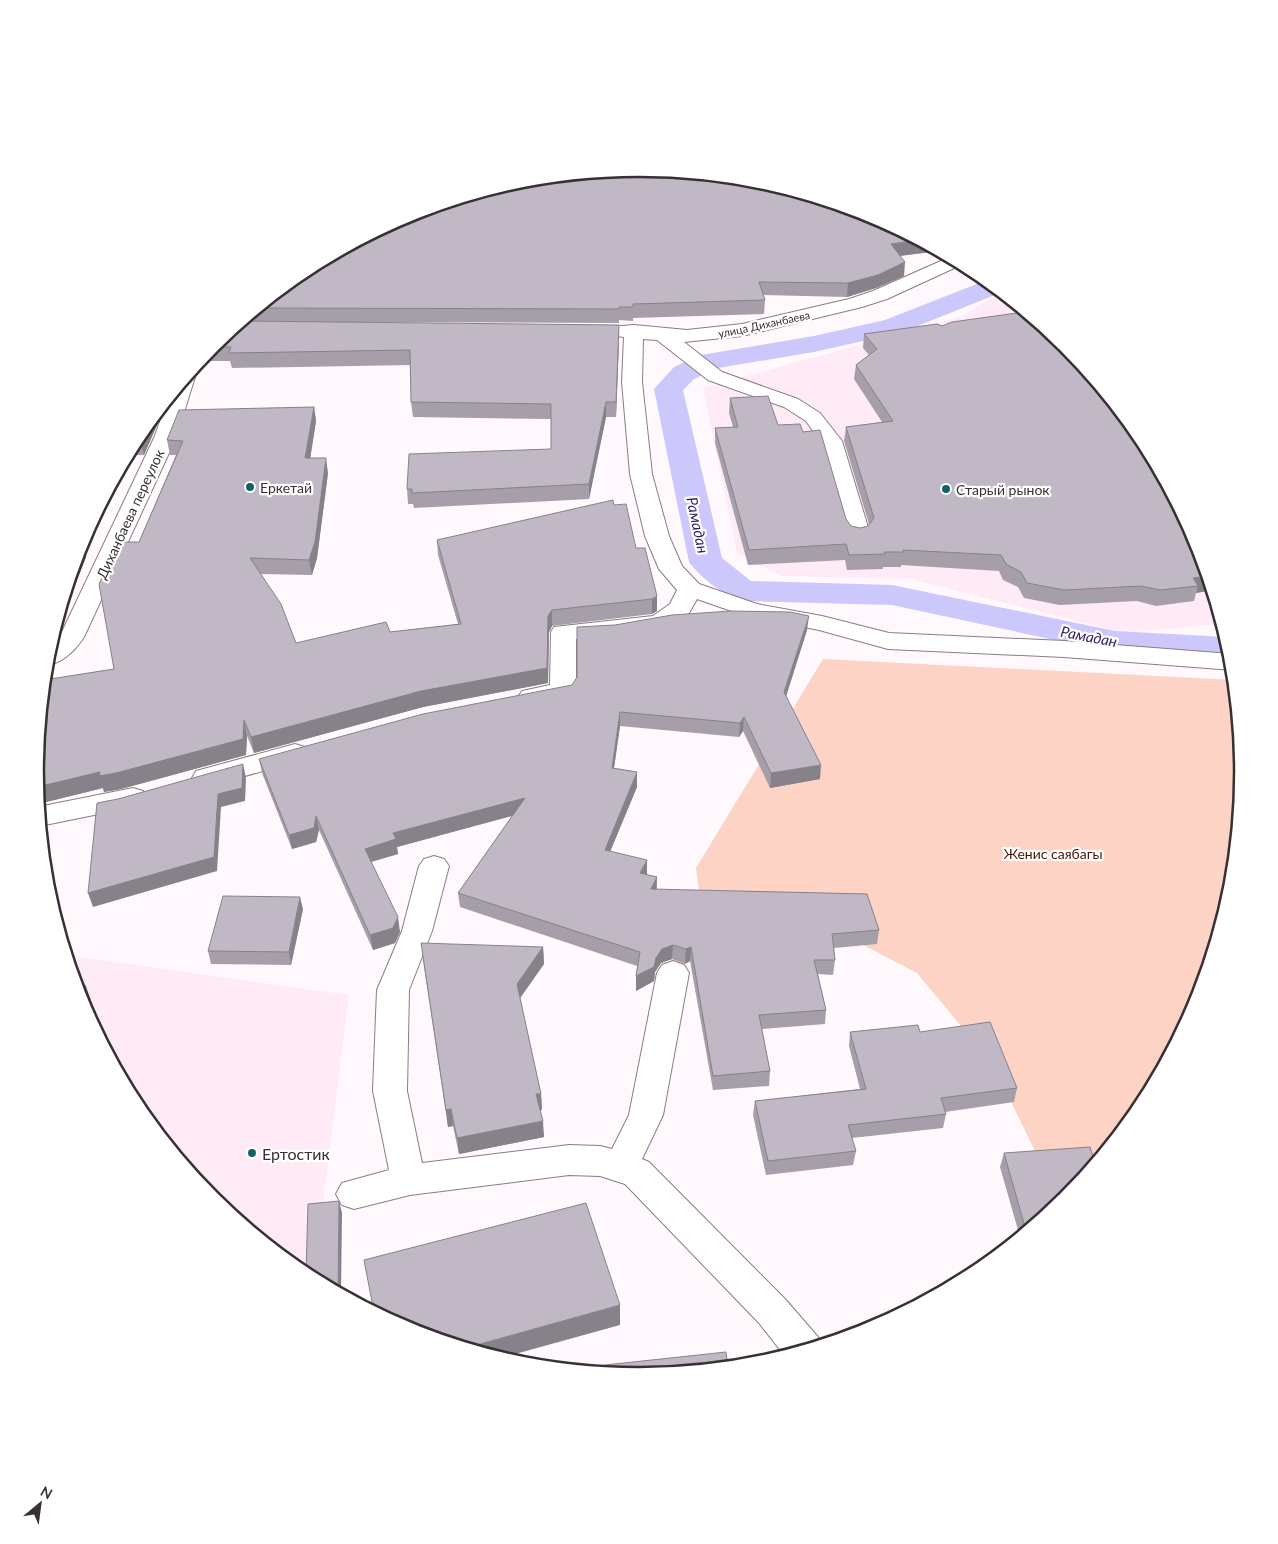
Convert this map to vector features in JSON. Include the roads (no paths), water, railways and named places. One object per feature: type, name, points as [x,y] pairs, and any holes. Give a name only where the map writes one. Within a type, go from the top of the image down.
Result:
[{"type":"street","name":"улица Диханбаева","points":[[594,331],[634,331],[695,336],[742,330],[855,303],[895,290],[947,262]]},
{"type":"street","points":[[634,331],[632,382],[641,474],[657,536],[671,569],[690,589],[752,610],[822,623],[888,641],[1064,650],[1224,661]]},
{"type":"street","points":[[664,334],[715,376],[790,403],[813,417],[831,441],[858,534]]},
{"type":"street","name":"Диханбаева переулок","points":[[56,651],[72,637],[165,438],[180,394]]},
{"type":"street","points":[[504,702],[563,691],[563,632],[616,629],[660,623],[680,608],[690,589]]},
{"type":"street","points":[[46,816],[121,801],[319,746]]},
{"type":"street","points":[[410,1180],[402,1154],[390,1091],[393,990],[417,930],[434,866]]},
{"type":"street","points":[[621,1166],[646,1115],[673,973]]},
{"type":"street","points":[[354,1194],[410,1180],[569,1160],[600,1161],[621,1166],[637,1174],[772,1311],[800,1345]]},
{"type":"waterway","name":"Рамадан","points":[[986,289],[893,326],[814,344],[711,361],[684,373],[668,389],[706,562],[743,591],[892,595],[1115,642],[1221,648]]},
{"type":"place","name":"Еркетай","points":[[250,487]]},
{"type":"place","name":"Старый рынок","points":[[946,489]]},
{"type":"place","name":"Ертостик","points":[[252,1153]]},
{"type":"park label","name":"Женис саябагы","points":[[1053,853]]}]
